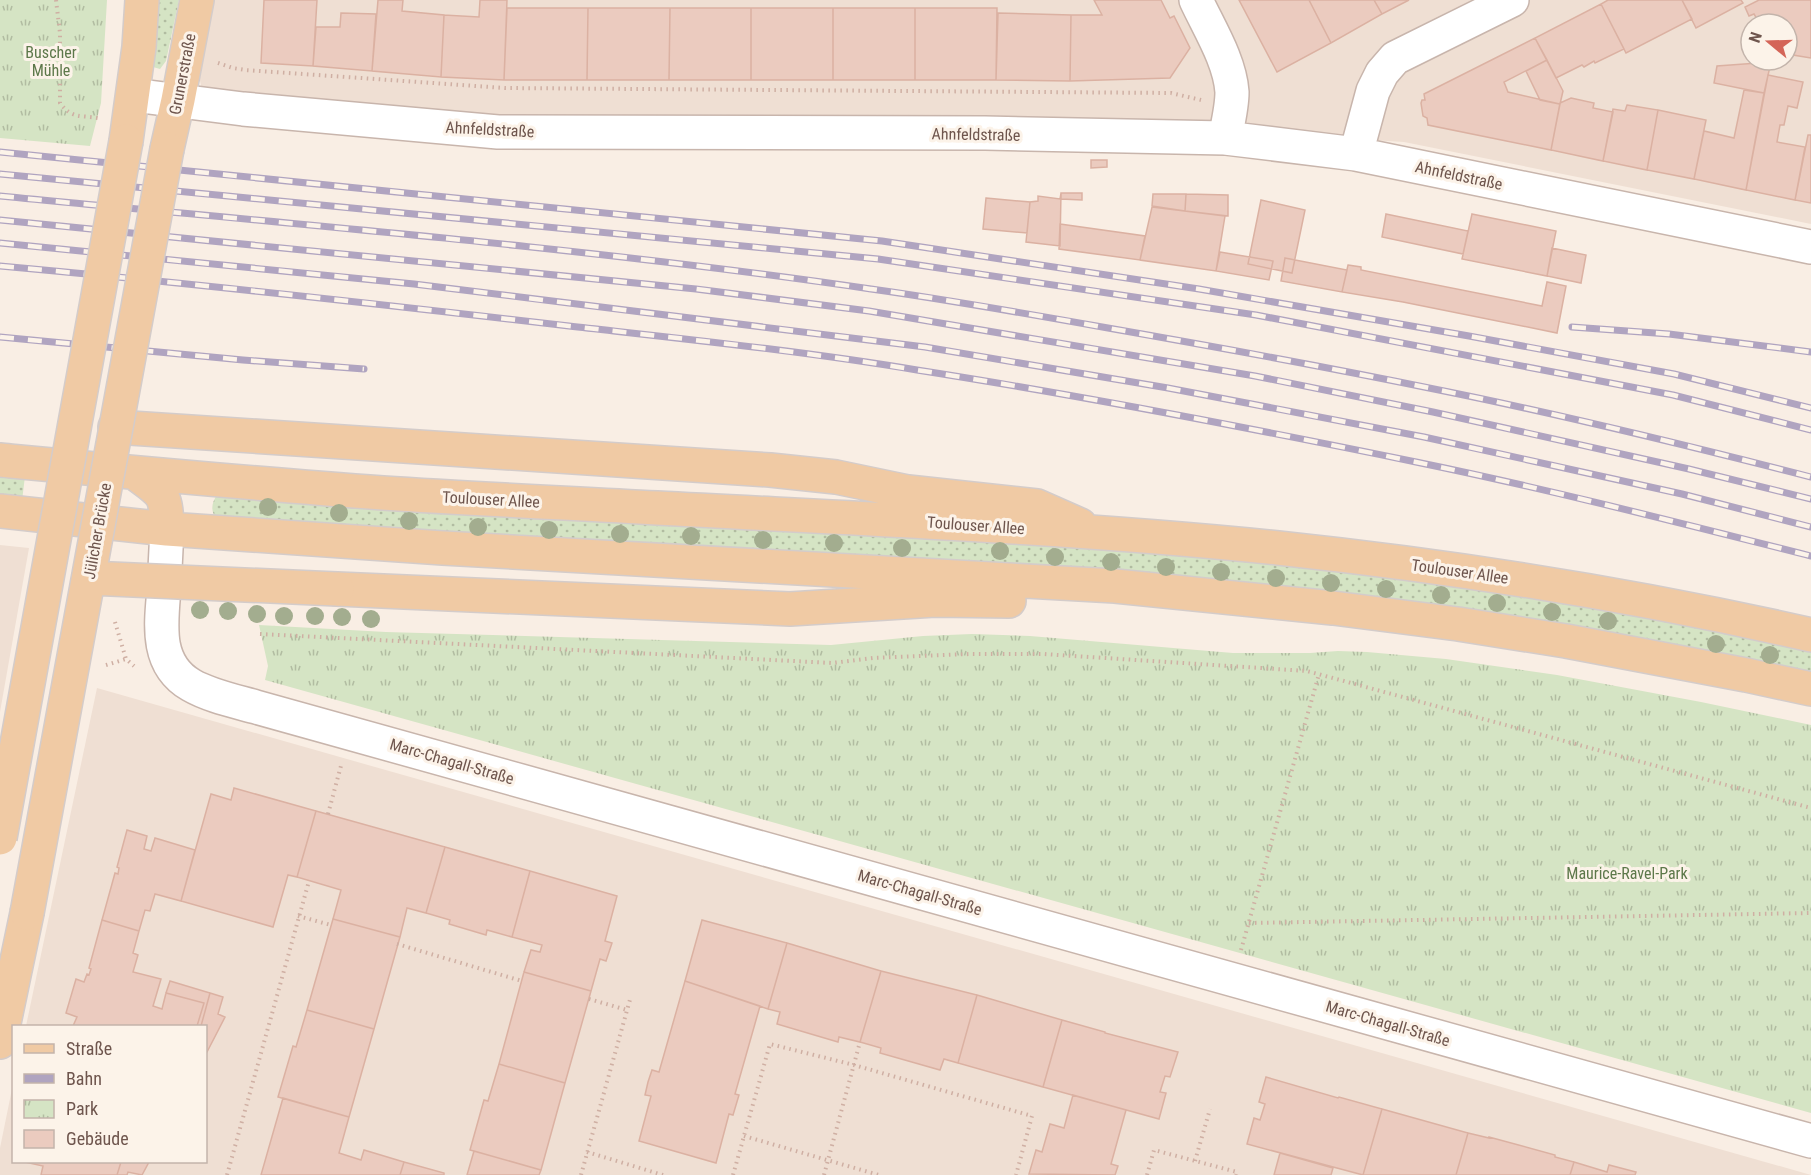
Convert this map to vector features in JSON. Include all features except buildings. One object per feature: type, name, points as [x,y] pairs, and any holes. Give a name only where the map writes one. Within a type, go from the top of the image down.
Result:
[{"type":"main road","points":[[0,838],[126,141],[139,47],[142,0]]},
{"type":"main road","name":"Grunerstraße","points":[[167,149],[197,0]]},
{"type":"main road","name":"Jülicher Brücke","points":[[0,1042],[27,913],[167,149]]},
{"type":"main road","points":[[116,427],[770,470],[836,477],[908,492],[1037,506],[1101,534]]},
{"type":"main road","name":"Toulouser Allee","points":[[0,460],[396,493],[932,522],[1295,550],[1525,580],[1754,622],[1811,635]]},
{"type":"main road","points":[[135,473],[161,493],[166,509],[167,529]]},
{"type":"main road","points":[[0,511],[167,529],[466,550],[1115,586],[1333,608],[1458,624],[1566,641],[1811,689]]},
{"type":"main road","points":[[89,578],[790,609],[934,600],[1045,602],[1115,586]]},
{"type":"street","points":[[1196,0],[1229,71],[1232,91],[1225,138]]},
{"type":"street","points":[[1356,154],[1373,91],[1382,72],[1395,58],[1512,0]]},
{"type":"street","name":"Ahnfeldstraße","points":[[133,95],[243,109],[498,132],[973,133],[1225,138],[1356,154],[1811,247]]},
{"type":"street","name":"Marc-Chagall-Straße","points":[[167,529],[161,625],[164,648],[172,669],[191,684],[209,692],[256,708],[1811,1141]]},
{"type":"path","points":[[56,0],[60,33],[60,103],[67,112],[83,115]]},
{"type":"path","points":[[260,634],[832,663],[873,658],[1043,654],[1307,671],[1811,808]]},
{"type":"path","points":[[1319,674],[1249,923],[1811,913]]},
{"type":"path","points":[[328,814],[350,733]]},
{"type":"path","points":[[227,1175],[309,881]]},
{"type":"path","points":[[298,916],[331,925]]},
{"type":"path","points":[[397,944],[522,981]]},
{"type":"path","points":[[581,1175],[631,996]]},
{"type":"path","points":[[589,999],[627,1010]]},
{"type":"path","points":[[825,1175],[860,1042]]},
{"type":"path","points":[[732,1175],[770,1044],[854,1065],[1032,1116],[1016,1175]]},
{"type":"path","points":[[1195,1161],[1210,1109]]},
{"type":"path","points":[[744,1136],[879,1175]]},
{"type":"path","points":[[1147,1175],[1154,1150],[1237,1172],[1236,1175]]},
{"type":"path","points":[[587,1152],[663,1175]]},
{"type":"shaded area","points":[[206,0],[1811,0],[1811,224],[1404,142],[1227,131],[498,127],[203,94],[195,58]]},
{"type":"shaded area","points":[[0,545],[29,548],[0,712]]},
{"type":"shaded area","points":[[97,688],[1811,1175],[0,1175],[0,1148],[12,1089],[12,1163],[207,1163],[207,1025],[26,1025]]},
{"type":"green space","name":"Buscher Mühle","points":[[0,0],[107,0],[101,103],[90,146],[0,138]]},
{"type":"green space","points":[[155,0],[179,0],[166,61],[160,69],[153,67],[152,59]]},
{"type":"green space","points":[[0,470],[25,476],[22,501],[0,503]]},
{"type":"green space","points":[[217,495],[1078,544],[1444,582],[1811,646],[1811,677],[1689,651],[216,518],[212,506]]},
{"type":"green space","name":"Maurice-Ravel-Park","points":[[259,625],[386,632],[831,645],[923,636],[972,634],[1030,636],[1233,653],[1367,652],[1446,659],[1557,675],[1811,725],[1811,1113],[265,680],[268,666]]},
{"type":"railway","points":[[0,152],[882,241],[1199,289],[1469,336],[1674,374],[1811,408]]},
{"type":"railway","points":[[0,174],[878,259],[1256,315],[1673,395],[1811,430]]},
{"type":"railway","points":[[0,196],[545,248],[762,274],[930,298],[1190,342],[1434,389],[1623,430],[1811,477]]},
{"type":"railway","points":[[0,220],[696,289],[869,311],[1255,376],[1433,412],[1689,469],[1811,499]]},
{"type":"railway","points":[[0,243],[414,284],[925,347],[1168,388],[1424,437],[1682,494],[1811,527]]},
{"type":"railway","points":[[0,266],[284,294],[700,341],[917,370],[1167,413],[1465,472],[1811,556]]},
{"type":"railway","points":[[1572,327],[1669,334],[1811,352]]},
{"type":"railway","points":[[0,337],[364,369]]}]
